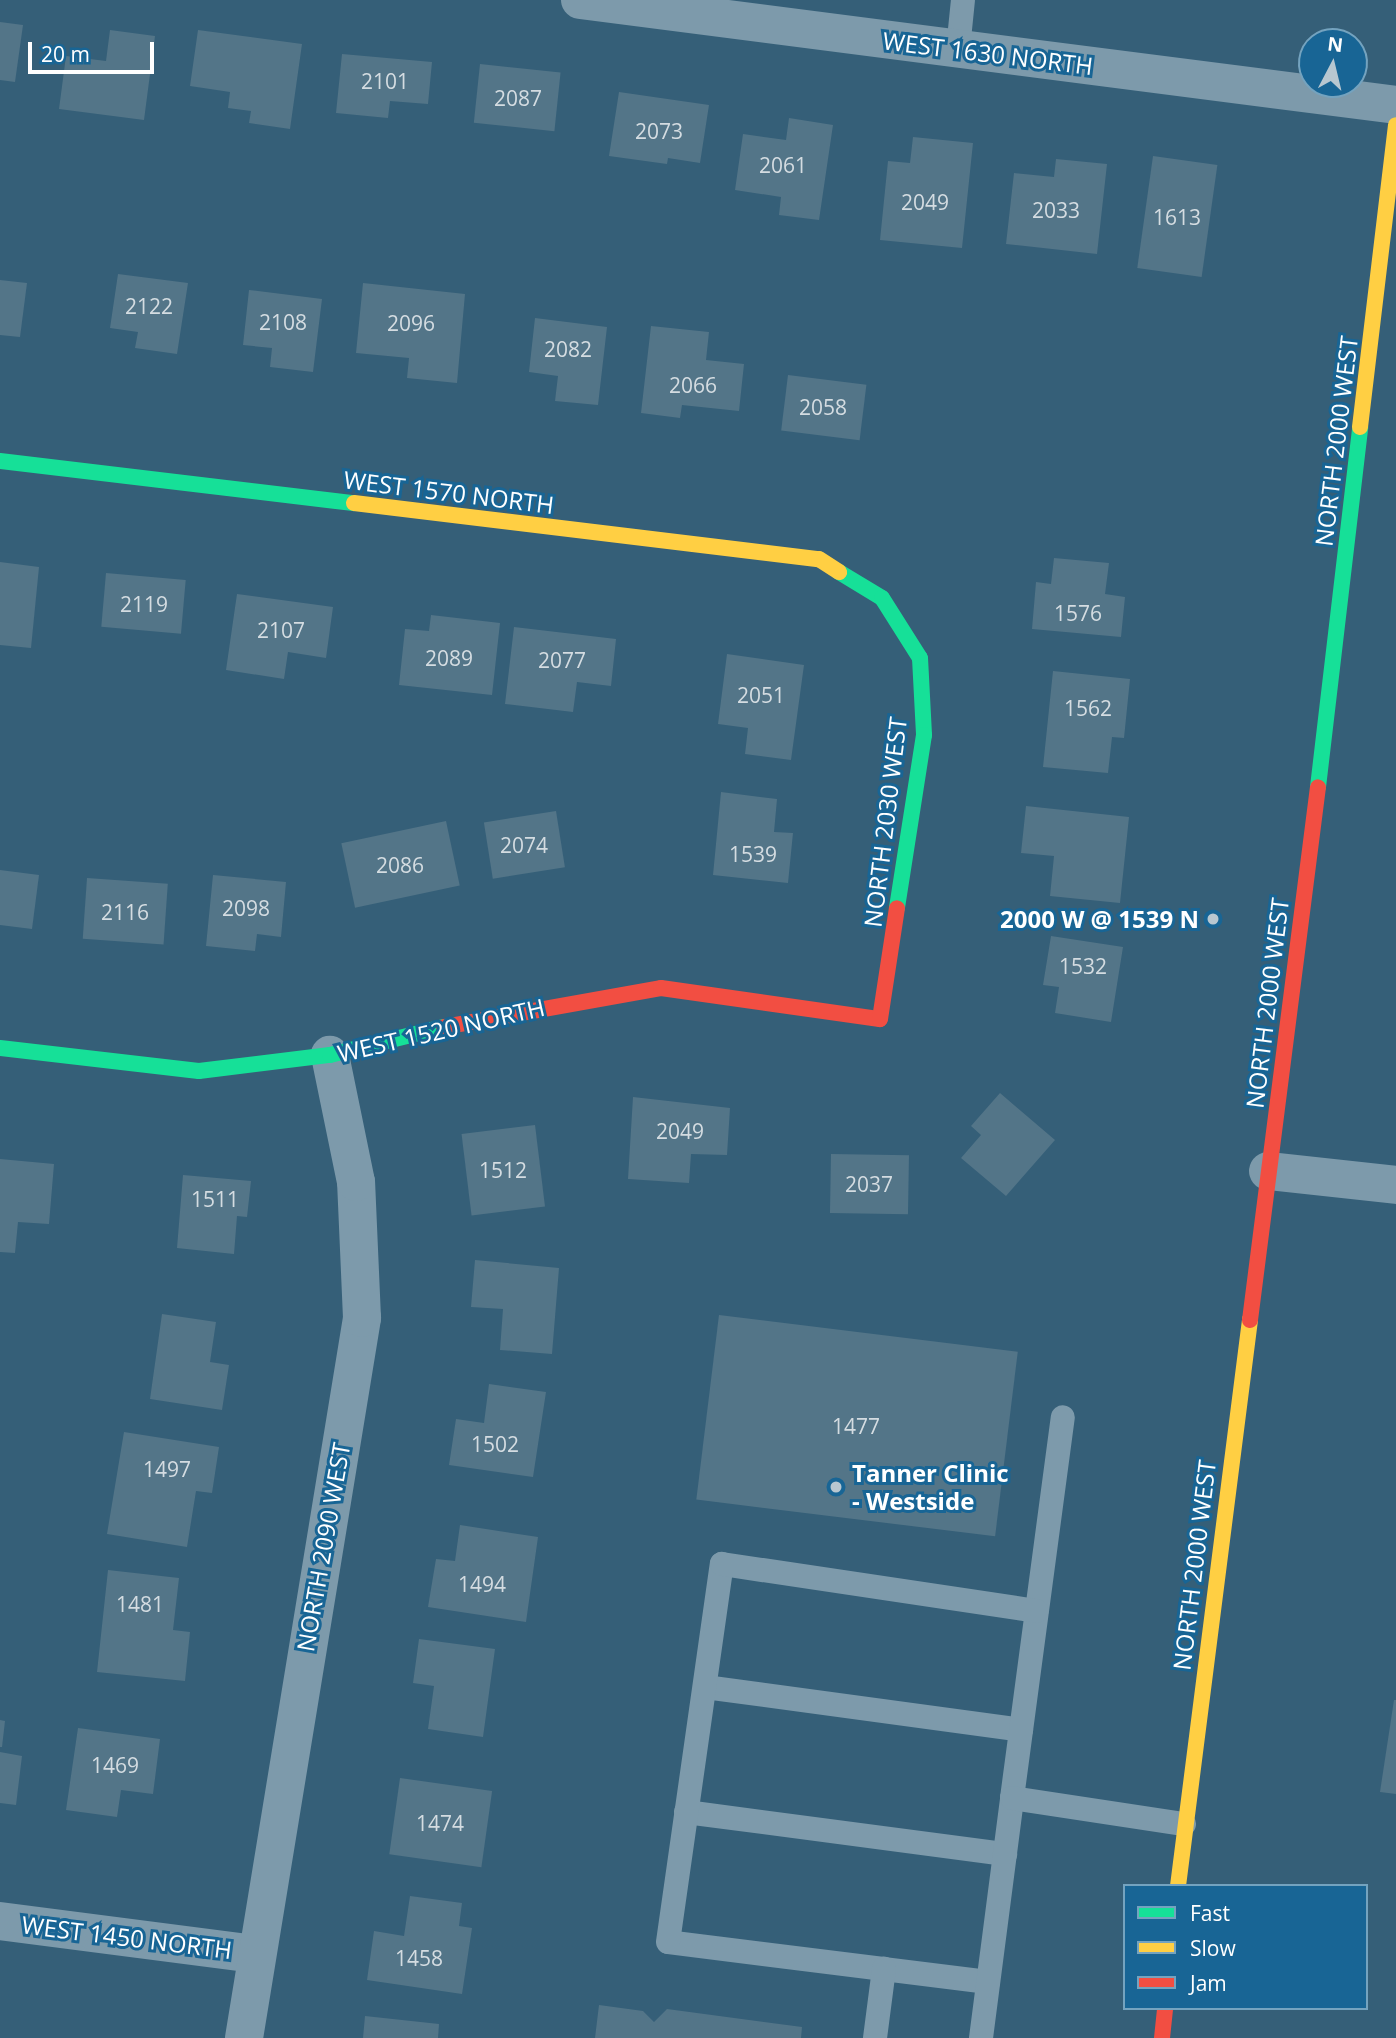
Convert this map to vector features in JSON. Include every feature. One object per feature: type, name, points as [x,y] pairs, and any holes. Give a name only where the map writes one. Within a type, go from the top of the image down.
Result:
[{"type":"street","name":"WEST 1630 NORTH","points":[[580,0],[1396,105]]},
{"type":"street","name":"NORTH 2000 WEST","points":[[1178,1884],[1396,125]]},
{"type":"street","name":"WEST 1570 NORTH","points":[[0,461],[819,559],[882,598]]},
{"type":"street","name":"NORTH 2030 WEST","points":[[880,1019],[924,735],[920,658],[882,598]]},
{"type":"street","name":"WEST 1520 NORTH","points":[[0,1048],[200,1071],[330,1055],[499,1014],[661,988],[880,1019]]},
{"type":"street","name":"NORTH 2090 WEST","points":[[244,2038],[254,1954],[362,1318],[356,1182],[330,1055]]},
{"type":"street","points":[[1268,1171],[1396,1185]]},
{"type":"street","name":"WEST 1450 NORTH","points":[[0,1921],[254,1954]]},
{"type":"street","points":[[1162,2038],[1165,2010]]},
{"type":"lane","points":[[958,49],[964,0]]},
{"type":"lane","points":[[981,2038],[1063,1417]]},
{"type":"lane","points":[[988,1982],[668,1942],[722,1564],[1037,1611]]},
{"type":"lane","points":[[705,1687],[1021,1730]]},
{"type":"lane","points":[[1012,1798],[1184,1824]]},
{"type":"lane","points":[[686,1812],[1005,1854]]},
{"type":"lane","points":[[875,2038],[884,1969]]},
{"type":"building","points":[[0,22],[23,25],[15,82],[0,80]]},
{"type":"building","points":[[110,30],[155,36],[144,120],[59,109],[66,56],[106,61]]},
{"type":"building","points":[[198,30],[302,44],[290,129],[249,123],[251,111],[228,108],[230,92],[190,86]]},
{"type":"building","points":[[342,54],[432,62],[428,104],[390,101],[388,118],[336,113]]},
{"type":"building","points":[[480,64],[561,72],[554,131],[474,123]]},
{"type":"building","points":[[619,92],[709,105],[700,163],[668,158],[667,164],[609,156]]},
{"type":"building","points":[[789,118],[833,125],[819,220],[779,215],[781,197],[735,190],[743,134],[786,140]]},
{"type":"building","points":[[913,137],[973,143],[962,248],[880,240],[888,161],[910,163]]},
{"type":"building","points":[[1153,156],[1217,165],[1202,277],[1137,268]]},
{"type":"building","points":[[1056,159],[1107,164],[1097,254],[1006,244],[1014,173],[1054,177]]},
{"type":"building","points":[[118,274],[188,283],[177,354],[135,348],[138,332],[110,328]]},
{"type":"building","points":[[0,280],[27,283],[20,337],[0,335]]},
{"type":"building","points":[[363,283],[465,294],[457,383],[407,378],[409,358],[356,353]]},
{"type":"building","points":[[249,290],[322,299],[313,372],[270,367],[272,348],[243,345]]},
{"type":"building","points":[[535,318],[607,327],[598,405],[555,401],[558,376],[529,372]]},
{"type":"building","points":[[651,326],[709,332],[706,360],[744,364],[739,411],[682,405],[680,418],[641,413]]},
{"type":"building","points":[[788,375],[866,385],[860,440],[781,431]]},
{"type":"building","points":[[1054,558],[1109,563],[1105,594],[1125,597],[1121,637],[1032,629],[1036,582],[1051,584]]},
{"type":"building","points":[[0,562],[39,567],[31,648],[0,645]]},
{"type":"building","points":[[106,573],[186,580],[181,634],[101,627]]},
{"type":"building","points":[[237,594],[333,607],[326,658],[288,652],[284,679],[226,670]]},
{"type":"building","points":[[431,615],[500,623],[492,695],[399,685],[405,629],[429,631]]},
{"type":"building","points":[[514,627],[616,639],[611,686],[577,682],[573,712],[505,704]]},
{"type":"building","points":[[727,654],[804,665],[791,760],[745,754],[748,728],[718,724]]},
{"type":"building","points":[[1053,671],[1130,679],[1124,738],[1112,737],[1108,773],[1043,767]]},
{"type":"building","points":[[721,792],[777,799],[774,832],[793,833],[788,883],[713,875]]},
{"type":"building","points":[[1026,806],[1129,817],[1120,903],[1050,896],[1054,856],[1021,853]]},
{"type":"building","points":[[556,811],[565,867],[493,879],[484,822]]},
{"type":"building","points":[[446,821],[460,886],[355,908],[341,843]]},
{"type":"building","points":[[0,870],[39,875],[32,929],[0,925]]},
{"type":"building","points":[[213,875],[286,882],[281,937],[257,934],[255,951],[206,946]]},
{"type":"building","points":[[87,878],[168,884],[164,945],[83,939]]},
{"type":"building","points":[[1051,936],[1123,947],[1111,1022],[1055,1013],[1059,987],[1043,985]]},
{"type":"building","points":[[1000,1093],[1055,1140],[1006,1196],[961,1158],[981,1135],[971,1126]]},
{"type":"building","points":[[633,1097],[730,1108],[727,1155],[691,1154],[689,1183],[628,1179]]},
{"type":"building","points":[[535,1125],[545,1206],[472,1215],[462,1134]]},
{"type":"building","points":[[831,1154],[909,1155],[908,1214],[830,1213]]},
{"type":"building","points":[[0,1159],[54,1164],[49,1224],[18,1222],[15,1253],[0,1252]]},
{"type":"building","points":[[183,1175],[251,1181],[247,1217],[237,1216],[234,1254],[177,1248]]},
{"type":"building","points":[[475,1260],[559,1268],[552,1354],[500,1350],[503,1309],[471,1307]]},
{"type":"building","points":[[162,1314],[216,1322],[210,1362],[229,1365],[222,1410],[150,1399]]},
{"type":"building","points":[[719,1315],[1018,1352],[995,1536],[696,1500]]},
{"type":"building","points":[[489,1384],[546,1392],[533,1477],[449,1465],[456,1419],[484,1423]]},
{"type":"building","points":[[124,1432],[219,1447],[212,1493],[196,1491],[187,1547],[107,1534]]},
{"type":"building","points":[[460,1525],[538,1537],[526,1622],[428,1607],[436,1559],[455,1561]]},
{"type":"building","points":[[108,1570],[179,1578],[173,1630],[190,1632],[185,1681],[97,1672]]},
{"type":"building","points":[[419,1639],[495,1649],[483,1737],[428,1729],[434,1686],[413,1683]]},
{"type":"building","points":[[1396,1700],[1396,1794],[1380,1792]]},
{"type":"building","points":[[0,1720],[5,1721],[2,1747],[0,1747]]},
{"type":"building","points":[[78,1728],[160,1739],[153,1794],[121,1790],[117,1817],[66,1810]]},
{"type":"building","points":[[0,1752],[22,1756],[16,1805],[0,1803]]},
{"type":"building","points":[[400,1778],[492,1791],[481,1867],[389,1854]]},
{"type":"building","points":[[410,1896],[462,1903],[459,1926],[472,1928],[462,1994],[367,1980],[374,1931],[404,1936]]},
{"type":"building","points":[[599,2005],[643,2011],[654,2022],[667,2009],[802,2027],[801,2038],[595,2038]]},
{"type":"building","points":[[365,2016],[439,2024],[438,2038],[363,2038]]},
{"type":"traffic: fast","points":[[1318,787],[1360,427]]},
{"type":"traffic: fast","points":[[0,461],[354,503]]},
{"type":"traffic: fast","points":[[839,572],[882,598],[920,658],[924,735],[897,908]]},
{"type":"traffic: fast","points":[[0,1048],[199,1071],[330,1055],[444,1027]]},
{"type":"traffic: slow","points":[[1360,427],[1396,125]]},
{"type":"traffic: slow","points":[[354,503],[819,559],[839,572]]},
{"type":"traffic: slow","points":[[1178,1884],[1250,1320]]},
{"type":"traffic: jam","points":[[1250,1320],[1318,787]]},
{"type":"traffic: jam","points":[[444,1027],[661,988],[880,1019],[897,908]]},
{"type":"traffic: jam","points":[[1162,2038],[1165,2010]]},
{"type":"place","name":"2000 W @ 1539 N","points":[[1213,919]]},
{"type":"place","name":"Tanner Clinic - Westside","points":[[836,1487]]}]
